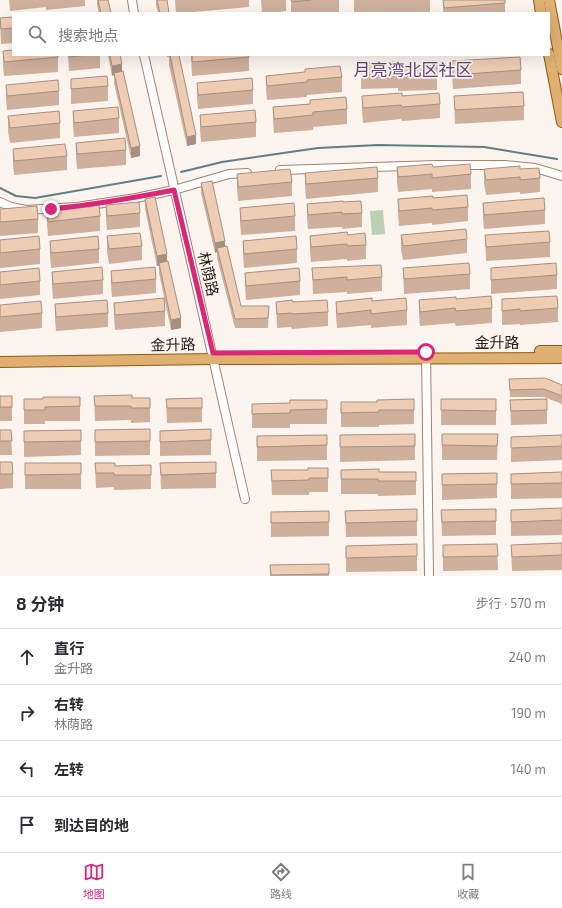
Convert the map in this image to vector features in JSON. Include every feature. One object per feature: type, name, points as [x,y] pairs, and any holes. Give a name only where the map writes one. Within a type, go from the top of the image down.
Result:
[{"type":"main road","points":[[538,0],[541,12]]},
{"type":"main road","points":[[549,0],[562,69]]},
{"type":"main road","points":[[549,56],[562,122]]},
{"type":"main road","name":"金升路","points":[[0,355],[426,355],[562,351]]},
{"type":"main road","name":"金升路","points":[[426,355],[562,358]]},
{"type":"main road","name":"金升路","points":[[0,362],[213,356]]},
{"type":"street","points":[[132,0],[134,12]]},
{"type":"street","name":"林荫路","points":[[144,56],[245,499]]},
{"type":"street","points":[[274,171],[336,167],[474,164],[535,168],[562,176]]},
{"type":"street","points":[[0,202],[11,207],[26,210],[77,207],[174,190],[229,174],[259,172]]},
{"type":"street","points":[[426,355],[429,576]]},
{"type":"green space","points":[[383,210],[385,234],[372,235],[370,211]]},
{"type":"building","points":[[98,0],[108,0],[111,12],[101,12]]},
{"type":"building","points":[[157,0],[167,0],[169,12],[160,12]]},
{"type":"building","points":[[291,0],[311,0],[292,2]]},
{"type":"building","points":[[443,0],[505,0],[505,3],[444,8]]},
{"type":"building","points":[[12,17],[12,28],[1,29],[0,18]]},
{"type":"building","points":[[12,50],[12,56],[58,57],[4,62],[3,51]]},
{"type":"building","points":[[110,56],[120,56],[122,64],[112,66]]},
{"type":"building","points":[[170,56],[179,56],[196,135],[187,137]]},
{"type":"building","points":[[192,56],[249,56],[249,57],[192,62]]},
{"type":"building","points":[[520,57],[521,70],[453,75],[452,61]]},
{"type":"building","points":[[399,62],[399,66],[437,65],[437,76],[398,77],[398,74],[361,75],[361,63]]},
{"type":"building","points":[[340,66],[342,77],[267,86],[266,76],[305,72],[305,69]]},
{"type":"building","points":[[123,71],[140,146],[131,148],[114,73]]},
{"type":"building","points":[[107,76],[108,86],[71,89],[71,79]]},
{"type":"building","points":[[252,78],[253,90],[198,95],[197,83]]},
{"type":"building","points":[[58,80],[59,91],[7,96],[6,85]]},
{"type":"building","points":[[523,92],[524,106],[455,110],[454,96]]},
{"type":"building","points":[[402,93],[402,96],[439,93],[440,104],[363,108],[362,96]]},
{"type":"building","points":[[346,97],[347,109],[313,112],[313,115],[274,119],[273,107],[310,104],[310,100]]},
{"type":"building","points":[[118,107],[119,118],[74,123],[73,111]]},
{"type":"building","points":[[255,110],[256,122],[201,127],[200,115]]},
{"type":"building","points":[[59,111],[60,123],[10,128],[8,116]]},
{"type":"building","points":[[125,138],[126,150],[77,154],[76,143]]},
{"type":"building","points":[[65,144],[67,156],[14,161],[13,149]]},
{"type":"building","points":[[432,164],[433,167],[470,164],[471,174],[432,178],[432,174],[398,177],[397,167]]},
{"type":"building","points":[[520,166],[520,169],[539,168],[540,178],[520,180],[520,177],[486,180],[484,169]]},
{"type":"building","points":[[377,167],[378,178],[306,184],[305,173]]},
{"type":"building","points":[[290,169],[292,182],[238,187],[237,174]]},
{"type":"building","points":[[212,181],[225,241],[215,243],[201,183]]},
{"type":"building","points":[[467,195],[468,207],[399,211],[398,199]]},
{"type":"building","points":[[155,197],[167,254],[157,256],[145,199]]},
{"type":"building","points":[[544,198],[545,210],[484,215],[483,203]]},
{"type":"building","points":[[361,201],[362,213],[342,214],[342,212],[308,215],[307,204]]},
{"type":"building","points":[[139,202],[140,213],[107,216],[106,205]]},
{"type":"building","points":[[294,203],[295,216],[241,221],[240,208]]},
{"type":"building","points":[[99,205],[100,216],[48,222],[47,210]]},
{"type":"building","points":[[37,206],[38,219],[0,222],[0,209]]},
{"type":"building","points":[[466,229],[467,239],[403,246],[401,235]]},
{"type":"building","points":[[549,231],[550,242],[486,247],[485,235]]},
{"type":"building","points":[[347,232],[348,235],[365,233],[366,245],[347,246],[347,244],[311,247],[310,236]]},
{"type":"building","points":[[140,233],[142,246],[109,249],[107,236]]},
{"type":"building","points":[[39,236],[40,249],[0,253],[0,240]]},
{"type":"building","points":[[98,236],[99,249],[51,253],[50,241]]},
{"type":"building","points":[[296,236],[297,249],[244,254],[243,241]]},
{"type":"building","points":[[227,246],[241,306],[269,306],[268,318],[235,319],[217,248]]},
{"type":"building","points":[[168,261],[181,318],[171,320],[159,263]]},
{"type":"building","points":[[469,263],[470,274],[404,279],[403,268]]},
{"type":"building","points":[[556,263],[557,275],[491,280],[491,268]]},
{"type":"building","points":[[381,265],[382,277],[347,280],[347,277],[313,280],[312,268]]},
{"type":"building","points":[[102,267],[103,280],[53,284],[52,272]]},
{"type":"building","points":[[155,267],[156,279],[112,283],[111,271]]},
{"type":"building","points":[[39,268],[40,281],[0,285],[0,272]]},
{"type":"building","points":[[299,268],[300,281],[246,286],[245,273]]},
{"type":"building","points":[[491,296],[492,308],[456,311],[455,308],[420,312],[419,300]]},
{"type":"building","points":[[557,296],[558,308],[502,311],[502,299]]},
{"type":"building","points":[[164,298],[165,311],[115,315],[114,303]]},
{"type":"building","points":[[372,298],[372,301],[406,298],[407,310],[371,314],[371,310],[337,314],[336,302]]},
{"type":"building","points":[[107,300],[108,313],[56,317],[55,304]]},
{"type":"building","points":[[292,300],[293,302],[327,300],[328,312],[277,314],[276,302]]},
{"type":"building","points":[[41,301],[42,313],[0,317],[0,305]]},
{"type":"building","points":[[545,378],[562,385],[562,396],[544,389],[510,390],[509,379]]},
{"type":"building","points":[[132,395],[132,398],[150,398],[150,408],[131,408],[131,406],[95,406],[94,396]]},
{"type":"building","points":[[0,396],[12,396],[12,407],[0,407]]},
{"type":"building","points":[[43,397],[80,397],[80,406],[45,407],[45,410],[24,410],[24,399],[43,399]]},
{"type":"building","points":[[202,398],[202,408],[167,408],[166,399]]},
{"type":"building","points":[[414,399],[414,410],[379,410],[379,412],[341,413],[341,402],[377,402],[377,400]]},
{"type":"building","points":[[441,399],[496,399],[496,411],[441,410]]},
{"type":"building","points":[[547,399],[547,410],[511,411],[510,400]]},
{"type":"building","points":[[290,400],[327,400],[327,409],[290,410],[290,413],[252,414],[252,404],[290,403]]},
{"type":"building","points":[[150,429],[150,441],[95,442],[95,430]]},
{"type":"building","points":[[211,429],[211,440],[160,442],[160,431]]},
{"type":"building","points":[[0,430],[11,430],[12,441],[0,441]]},
{"type":"building","points":[[81,430],[81,441],[24,442],[24,431]]},
{"type":"building","points":[[415,434],[415,446],[340,447],[340,435]]},
{"type":"building","points":[[442,434],[498,434],[497,446],[442,445]]},
{"type":"building","points":[[327,435],[327,445],[257,447],[257,436]]},
{"type":"building","points":[[562,435],[562,446],[511,448],[511,437]]},
{"type":"building","points":[[0,462],[12,462],[13,474],[0,474]]},
{"type":"building","points":[[216,462],[216,473],[161,475],[160,463]]},
{"type":"building","points":[[25,463],[81,463],[81,474],[25,475]]},
{"type":"building","points":[[95,463],[115,463],[115,466],[151,465],[151,475],[114,475],[114,473],[96,473]]},
{"type":"building","points":[[308,468],[328,468],[328,478],[272,481],[271,470],[308,470]]},
{"type":"building","points":[[379,469],[379,472],[416,472],[416,481],[341,479],[341,470]]},
{"type":"building","points":[[562,472],[562,483],[511,484],[511,474]]},
{"type":"building","points":[[497,473],[497,484],[442,485],[442,474]]},
{"type":"building","points":[[562,508],[562,520],[511,522],[511,510]]},
{"type":"building","points":[[417,509],[417,521],[346,523],[345,511]]},
{"type":"building","points":[[496,509],[496,521],[442,522],[441,510]]},
{"type":"building","points":[[329,511],[329,522],[271,523],[271,512]]},
{"type":"building","points":[[562,543],[562,555],[512,557],[511,545]]},
{"type":"building","points":[[417,544],[417,556],[346,558],[346,546]]},
{"type":"building","points":[[497,544],[498,556],[443,557],[443,545]]},
{"type":"building","points":[[329,564],[329,574],[271,575],[270,565]]},
{"type":"waterway","points":[[181,172],[222,162],[318,148],[378,145],[484,147],[557,159]]},
{"type":"waterway","points":[[0,188],[16,196],[35,198],[161,176]]},
{"type":"district","name":"月亮湾北区社区","points":[[413,70]]},
{"type":"route","points":[[51,209],[77,207],[136,198],[174,190],[213,353],[426,352]]}]
